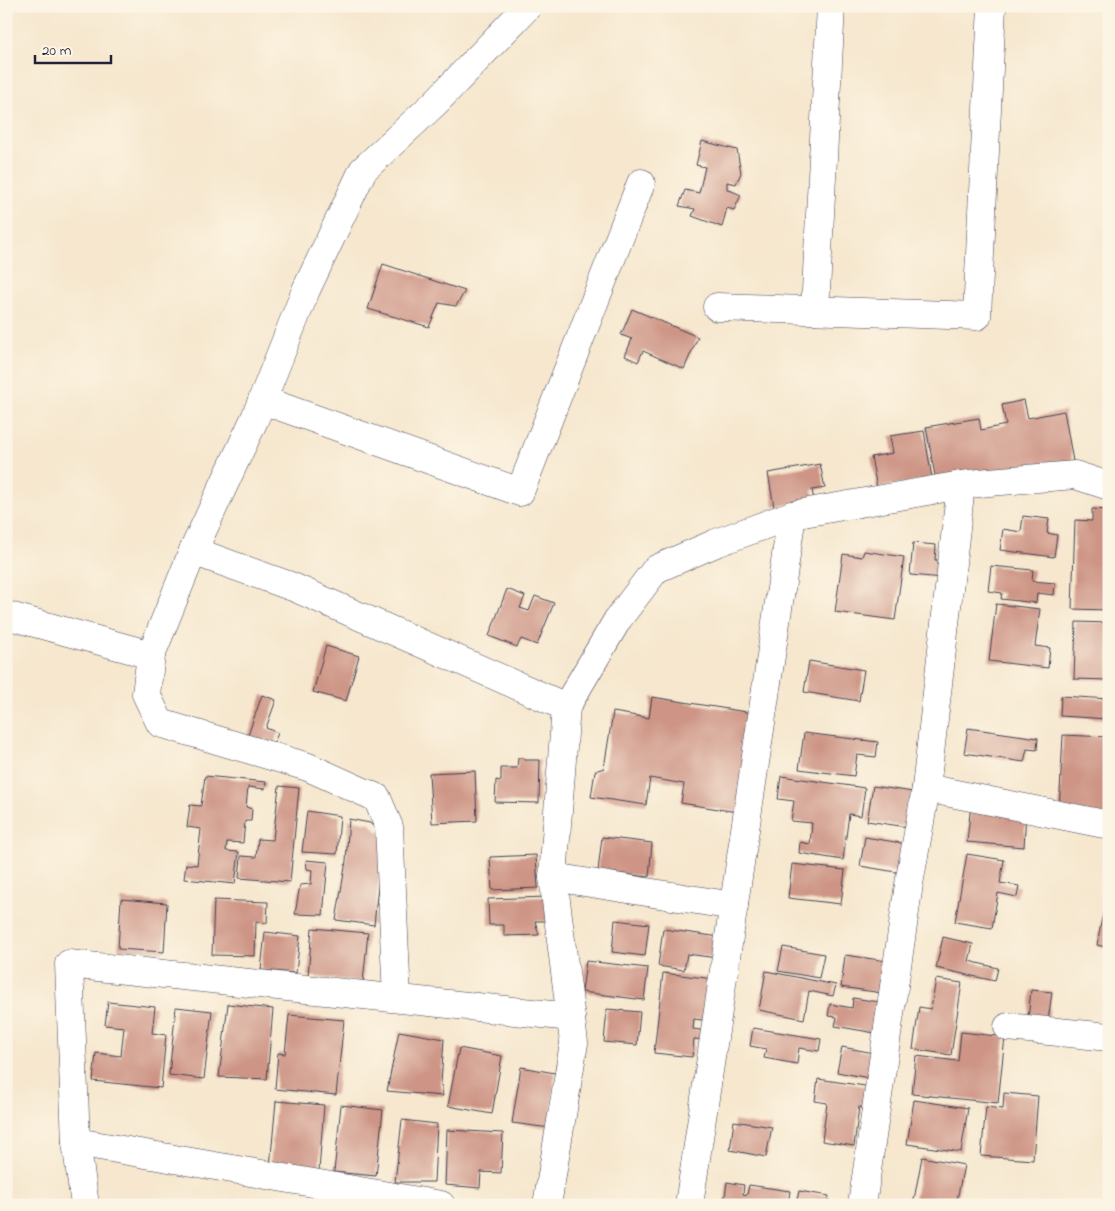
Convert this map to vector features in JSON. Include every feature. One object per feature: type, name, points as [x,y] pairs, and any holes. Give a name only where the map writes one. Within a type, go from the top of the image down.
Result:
[{"type":"street","points":[[397,998],[389,827],[377,798],[308,767],[160,723],[146,694],[151,655],[194,551],[255,418],[306,290],[363,170],[435,103],[528,6]]},
{"type":"street","points":[[815,310],[831,6]]},
{"type":"street","points":[[717,306],[977,316],[992,6]]},
{"type":"street","points":[[262,400],[520,492],[641,183]]},
{"type":"street","points":[[546,1205],[574,1043],[553,877],[566,707],[618,620],[656,569],[716,543],[792,515],[961,485],[1075,474],[1109,486]]},
{"type":"street","points":[[862,1205],[907,894],[926,788],[961,485]]},
{"type":"street","points":[[689,1205],[792,515]]},
{"type":"street","points":[[194,551],[293,587],[566,707]]},
{"type":"street","points":[[6,615],[151,655]]},
{"type":"street","points":[[926,788],[1109,825]]},
{"type":"street","points":[[553,877],[734,906]]},
{"type":"street","points":[[85,1205],[76,1142],[69,964],[571,1017]]},
{"type":"street","points":[[1008,1028],[1109,1037]]},
{"type":"street","points":[[76,1142],[441,1205]]},
{"type":"building","points":[[702,141],[737,150],[741,173],[736,184],[727,182],[727,189],[741,195],[734,210],[727,208],[722,227],[692,216],[695,209],[679,206],[685,190],[699,193],[705,167],[696,165]]},
{"type":"building","points":[[383,264],[465,291],[456,306],[439,303],[429,327],[368,309]]},
{"type":"building","points":[[632,309],[698,337],[684,369],[643,351],[638,362],[625,356],[632,339],[621,335]]},
{"type":"building","points":[[1024,400],[1028,418],[1064,411],[1073,461],[937,486],[926,427],[979,418],[981,430],[1006,425],[1002,405]]},
{"type":"building","points":[[924,431],[932,478],[877,488],[871,457],[893,453],[890,436]]},
{"type":"building","points":[[820,464],[825,488],[812,490],[814,500],[774,507],[768,473]]},
{"type":"building","points":[[1092,509],[1109,510],[1109,610],[1072,609],[1075,520],[1092,521]]},
{"type":"building","points":[[1023,516],[1049,519],[1047,533],[1057,535],[1054,557],[1000,550],[1003,529],[1021,532]]},
{"type":"building","points":[[913,543],[936,545],[935,560],[945,560],[943,578],[910,575]]},
{"type":"building","points":[[864,551],[904,557],[895,620],[835,612],[843,554],[862,557]]},
{"type":"building","points":[[991,566],[1033,570],[1032,581],[1055,583],[1054,595],[1037,593],[1036,603],[1001,599],[1002,593],[988,591]]},
{"type":"building","points":[[507,589],[525,596],[520,608],[529,611],[535,596],[554,603],[537,645],[521,639],[517,647],[489,636]]},
{"type":"building","points":[[996,604],[1040,609],[1035,646],[1050,648],[1048,668],[989,661]]},
{"type":"building","points":[[1076,622],[1109,623],[1109,680],[1074,679]]},
{"type":"building","points":[[326,646],[359,656],[346,701],[313,692]]},
{"type":"building","points":[[809,661],[864,670],[859,701],[804,692]]},
{"type":"building","points":[[262,695],[276,700],[266,728],[278,733],[274,743],[264,739],[262,747],[246,741]]},
{"type":"building","points":[[1061,696],[1109,699],[1109,719],[1060,716]]},
{"type":"building","points":[[652,697],[759,714],[743,813],[681,803],[684,784],[650,778],[646,805],[591,797],[595,771],[604,768],[613,712],[649,718]]},
{"type":"building","points":[[968,728],[1038,738],[1037,750],[1027,749],[1024,762],[964,753]]},
{"type":"building","points":[[804,733],[878,742],[876,757],[857,755],[854,776],[799,769]]},
{"type":"building","points":[[1063,735],[1109,737],[1109,815],[1059,811]]},
{"type":"building","points":[[518,758],[540,760],[539,803],[495,802],[496,780],[501,781],[501,768],[517,768]]},
{"type":"building","points":[[475,771],[477,821],[432,823],[429,773]]},
{"type":"building","points":[[205,776],[266,782],[265,789],[248,787],[246,807],[252,809],[251,821],[245,821],[243,843],[227,842],[226,851],[239,852],[235,884],[184,879],[186,864],[197,865],[201,829],[187,827],[190,805],[201,806]]},
{"type":"building","points":[[781,776],[865,788],[861,816],[849,814],[843,860],[799,853],[800,842],[810,844],[812,823],[791,821],[794,801],[778,799]]},
{"type":"building","points":[[279,786],[299,788],[290,882],[239,878],[241,856],[256,857],[258,839],[273,840]]},
{"type":"building","points":[[873,786],[913,792],[907,827],[867,821]]},
{"type":"building","points":[[971,804],[1026,812],[1024,847],[967,842]]},
{"type":"building","points":[[307,811],[340,816],[337,854],[302,852]]},
{"type":"building","points":[[349,819],[370,823],[383,837],[374,925],[336,920],[346,861]]},
{"type":"building","points":[[602,837],[652,843],[649,877],[598,871]]},
{"type":"building","points":[[865,837],[907,844],[902,873],[860,866]]},
{"type":"building","points":[[967,854],[1004,860],[1000,883],[1019,886],[1017,897],[998,893],[992,928],[955,922]]},
{"type":"building","points":[[536,855],[538,888],[492,890],[490,857]]},
{"type":"building","points":[[306,860],[328,862],[323,915],[295,914],[300,885],[311,884],[312,870],[307,869]]},
{"type":"building","points":[[792,864],[845,870],[841,904],[788,898]]},
{"type":"building","points":[[547,897],[548,921],[535,921],[539,935],[504,936],[504,925],[489,925],[488,899]]},
{"type":"building","points":[[121,899],[167,903],[164,952],[118,949]]},
{"type":"building","points":[[214,900],[268,902],[267,923],[256,922],[255,956],[212,955]]},
{"type":"building","points":[[1103,913],[1109,914],[1109,948],[1097,945]]},
{"type":"building","points":[[615,920],[649,924],[645,956],[612,952]]},
{"type":"building","points":[[312,928],[368,933],[363,982],[308,976]]},
{"type":"building","points":[[663,929],[720,937],[717,958],[687,954],[684,970],[658,966]]},
{"type":"building","points":[[265,932],[300,936],[296,973],[261,970]]},
{"type":"building","points":[[943,937],[973,944],[969,961],[998,968],[995,981],[936,968]]},
{"type":"building","points":[[783,947],[824,954],[819,978],[778,971]]},
{"type":"building","points":[[845,955],[887,961],[882,993],[841,987]]},
{"type":"building","points":[[586,961],[648,968],[644,1000],[582,992]]},
{"type":"building","points":[[766,971],[836,985],[833,996],[809,991],[804,1019],[759,1010]]},
{"type":"building","points":[[663,973],[714,979],[709,1021],[694,1019],[693,1029],[707,1031],[706,1040],[694,1039],[692,1057],[654,1053]]},
{"type":"building","points":[[936,979],[962,983],[951,1055],[913,1049],[919,1007],[931,1009]]},
{"type":"building","points":[[1031,990],[1052,992],[1048,1021],[1028,1019]]},
{"type":"building","points":[[853,998],[880,1002],[875,1033],[835,1026],[837,1017],[828,1016],[830,1004],[852,1008]]},
{"type":"building","points":[[108,1002],[155,1007],[152,1033],[166,1035],[161,1088],[93,1081],[96,1053],[121,1056],[124,1027],[105,1025]]},
{"type":"building","points":[[228,1004],[273,1009],[267,1079],[219,1077]]},
{"type":"building","points":[[176,1007],[212,1011],[204,1079],[169,1075]]},
{"type":"building","points":[[607,1009],[640,1012],[637,1045],[604,1042]]},
{"type":"building","points":[[289,1015],[344,1020],[336,1095],[275,1089],[278,1053],[285,1054]]},
{"type":"building","points":[[753,1028],[821,1039],[819,1051],[799,1048],[797,1064],[764,1058],[766,1049],[750,1046]]},
{"type":"building","points":[[399,1031],[444,1039],[441,1084],[443,1096],[387,1091]]},
{"type":"building","points":[[961,1032],[1005,1037],[998,1103],[912,1094],[916,1056],[958,1061]]},
{"type":"building","points":[[842,1047],[874,1053],[869,1078],[837,1072]]},
{"type":"building","points":[[459,1048],[502,1056],[492,1114],[448,1106]]},
{"type":"building","points":[[521,1067],[555,1073],[550,1128],[512,1123]]},
{"type":"building","points":[[818,1079],[872,1087],[869,1108],[859,1107],[854,1146],[822,1141],[827,1103],[815,1101]]},
{"type":"building","points":[[1004,1093],[1038,1096],[1033,1160],[981,1156],[986,1107],[1003,1109]]},
{"type":"building","points":[[914,1100],[968,1108],[961,1152],[907,1144]]},
{"type":"building","points":[[276,1101],[324,1105],[319,1171],[270,1167]]},
{"type":"building","points":[[341,1105],[383,1110],[376,1176],[334,1172]]},
{"type":"building","points":[[402,1120],[437,1124],[434,1182],[395,1182]]},
{"type":"building","points":[[734,1121],[772,1127],[766,1157],[730,1150]]},
{"type":"building","points":[[447,1130],[503,1133],[501,1173],[481,1172],[480,1188],[445,1185]]},
{"type":"building","points":[[922,1157],[964,1165],[956,1205],[913,1205]]},
{"type":"building","points":[[727,1182],[744,1185],[743,1194],[747,1195],[749,1185],[790,1191],[788,1205],[724,1204]]},
{"type":"building","points":[[799,1191],[829,1196],[827,1205],[796,1205]]}]
